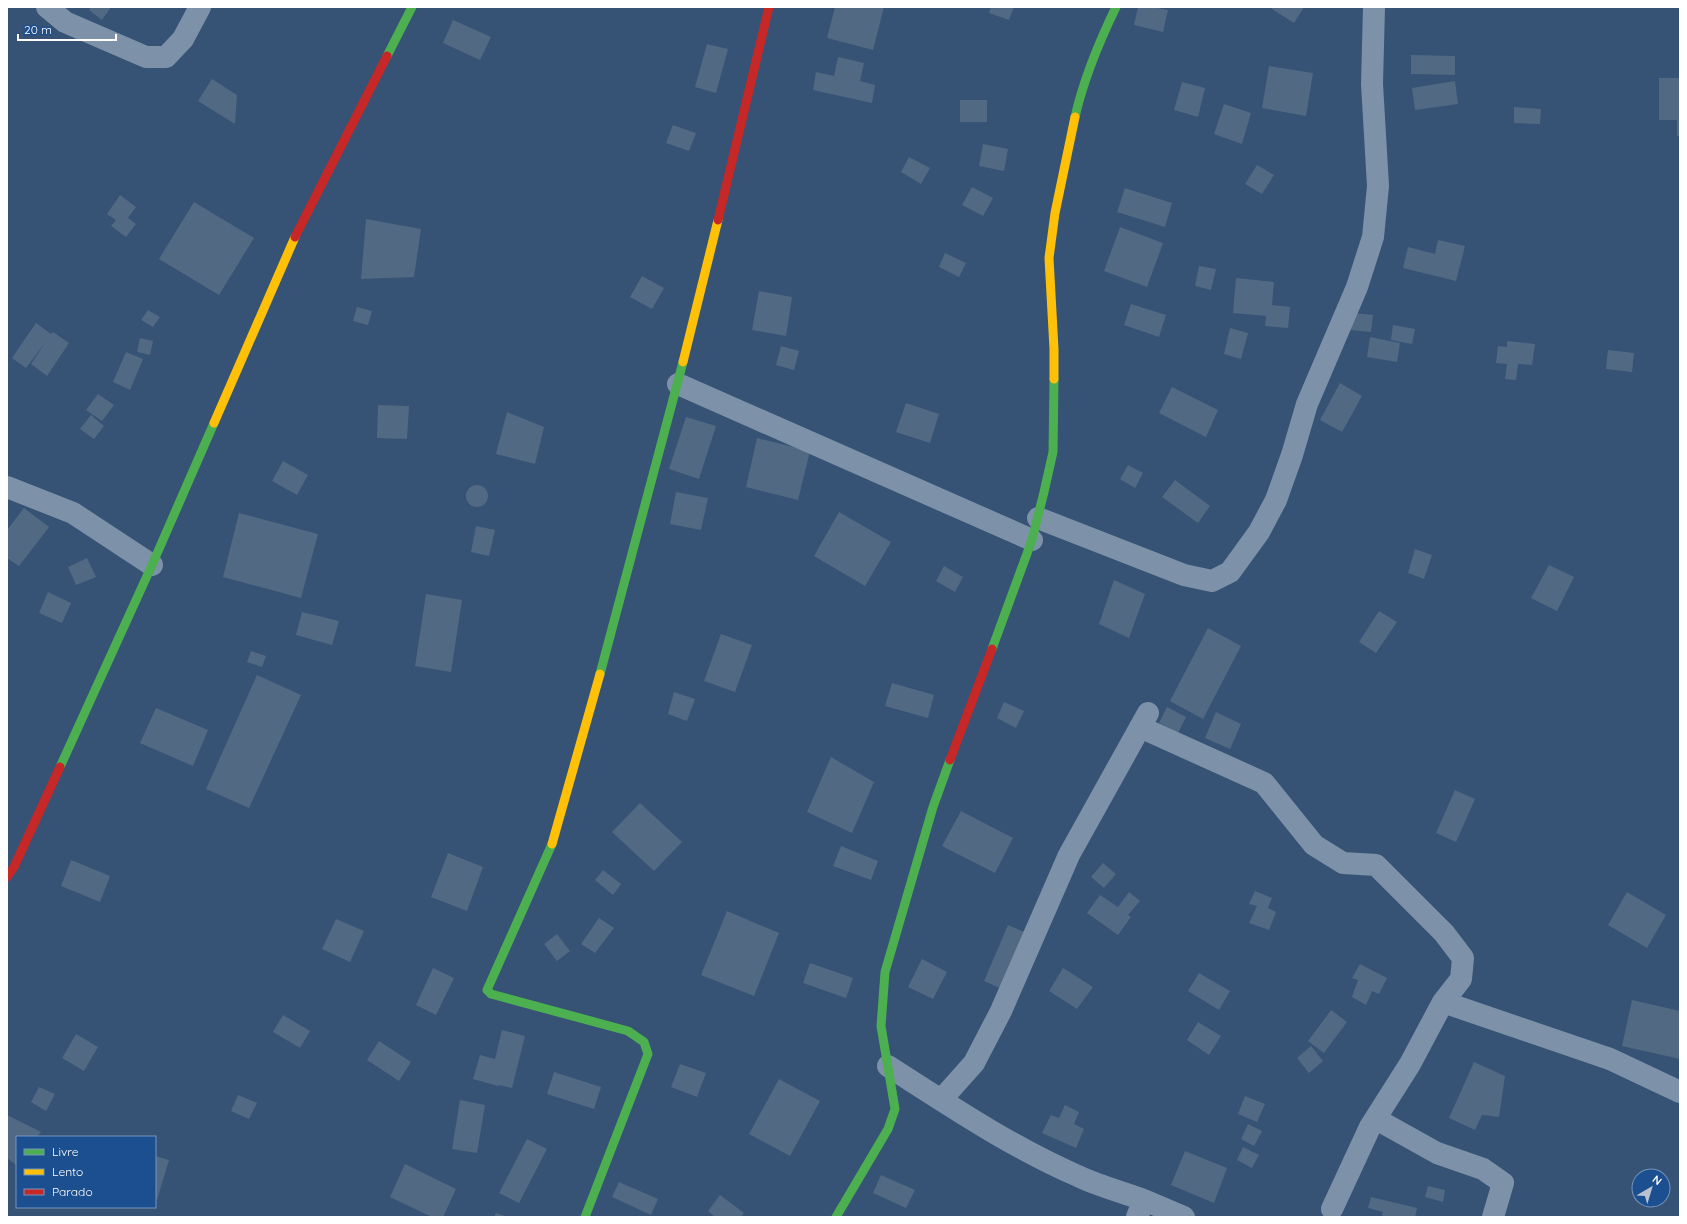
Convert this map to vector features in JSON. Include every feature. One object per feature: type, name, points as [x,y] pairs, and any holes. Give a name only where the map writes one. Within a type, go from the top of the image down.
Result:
[{"type":"street","points":[[47,7],[65,22],[146,57],[166,57],[183,38],[200,7]]},
{"type":"street","points":[[7,877],[14,867],[152,565],[296,235],[412,7]]},
{"type":"street","points":[[585,1217],[648,1054],[644,1042],[628,1031],[491,994],[487,990],[555,838],[678,384],[769,7]]},
{"type":"street","points":[[836,1217],[888,1129],[895,1109],[882,1026],[885,972],[932,806],[1032,540],[1038,518],[1053,452],[1054,349],[1049,258],[1055,213],[1079,99],[1108,23],[1116,7]]},
{"type":"street","points":[[1038,518],[1184,575],[1212,581],[1230,572],[1259,532],[1276,500],[1292,455],[1307,404],[1357,287],[1373,237],[1378,186],[1372,84],[1374,7]]},
{"type":"street","points":[[678,384],[1032,540]]},
{"type":"street","points":[[7,487],[73,514],[152,565]]},
{"type":"street","points":[[941,1100],[974,1063],[1001,1011],[1069,855],[1144,720],[1264,783],[1314,845],[1343,863],[1376,865],[1444,933],[1463,958],[1460,979],[1442,1002],[1410,1064],[1376,1119],[1332,1209]]},
{"type":"street","points":[[1442,1002],[1610,1059],[1680,1092]]},
{"type":"street","points":[[888,1066],[1026,1151],[1140,1208],[1184,1217]]},
{"type":"street","points":[[1376,1119],[1437,1153],[1483,1169],[1503,1183],[1493,1217]]},
{"type":"building","points":[[91,7],[111,7],[102,20],[89,10]]},
{"type":"building","points":[[835,7],[884,7],[873,50],[827,38]]},
{"type":"building","points":[[991,7],[1014,7],[1009,20],[989,13]]},
{"type":"building","points":[[1138,7],[1152,7],[1168,10],[1163,32],[1134,25]]},
{"type":"building","points":[[1273,7],[1304,7],[1294,23],[1272,9]]},
{"type":"building","points":[[453,20],[491,37],[480,60],[443,43]]},
{"type":"building","points":[[707,44],[728,49],[716,93],[695,87]]},
{"type":"building","points":[[1411,55],[1455,56],[1455,75],[1411,74]]},
{"type":"building","points":[[838,57],[864,63],[860,81],[875,85],[872,103],[813,90],[816,72],[834,76]]},
{"type":"building","points":[[1269,66],[1313,73],[1306,116],[1262,108]]},
{"type":"building","points":[[1659,78],[1680,78],[1680,136],[1677,136],[1677,120],[1659,120]]},
{"type":"building","points":[[212,79],[237,95],[235,124],[198,101]]},
{"type":"building","points":[[1455,81],[1458,104],[1415,110],[1412,88]]},
{"type":"building","points":[[1182,82],[1205,88],[1198,117],[1174,110]]},
{"type":"building","points":[[960,100],[987,100],[987,122],[960,122]]},
{"type":"building","points":[[1224,104],[1251,113],[1242,144],[1214,134]]},
{"type":"building","points":[[1514,107],[1541,109],[1540,124],[1514,123]]},
{"type":"building","points":[[673,125],[696,133],[689,151],[666,143]]},
{"type":"building","points":[[983,144],[1008,149],[1004,171],[979,166]]},
{"type":"building","points":[[909,157],[930,168],[921,184],[901,172]]},
{"type":"building","points":[[1257,165],[1274,175],[1262,194],[1245,184]]},
{"type":"building","points":[[972,187],[993,198],[983,216],[962,205]]},
{"type":"building","points":[[1125,188],[1172,203],[1165,227],[1117,212]]},
{"type":"building","points":[[120,195],[136,207],[128,218],[136,224],[126,237],[111,226],[116,220],[107,214]]},
{"type":"building","points":[[194,202],[254,238],[219,295],[159,259]]},
{"type":"building","points":[[366,219],[421,229],[414,277],[361,279]]},
{"type":"building","points":[[1120,227],[1163,243],[1147,287],[1104,271]]},
{"type":"building","points":[[1438,240],[1465,246],[1456,281],[1403,268],[1408,247],[1435,254]]},
{"type":"building","points":[[945,253],[966,263],[959,277],[939,267]]},
{"type":"building","points":[[1199,266],[1216,269],[1211,290],[1195,286]]},
{"type":"building","points":[[642,276],[664,288],[652,309],[630,297]]},
{"type":"building","points":[[1236,278],[1274,282],[1272,305],[1290,307],[1288,328],[1265,326],[1266,316],[1233,313]]},
{"type":"building","points":[[759,291],[792,297],[786,336],[752,330]]},
{"type":"building","points":[[1131,304],[1166,315],[1159,337],[1124,325]]},
{"type":"building","points":[[357,307],[372,311],[368,325],[353,321]]},
{"type":"building","points":[[148,310],[160,317],[153,327],[141,320]]},
{"type":"building","points":[[1353,313],[1373,315],[1371,332],[1351,330]]},
{"type":"building","points":[[36,323],[51,334],[53,332],[69,343],[47,376],[31,364],[45,343],[26,368],[12,358]]},
{"type":"building","points":[[1393,325],[1415,329],[1412,344],[1391,340]]},
{"type":"building","points":[[1230,328],[1248,333],[1241,359],[1224,354]]},
{"type":"building","points":[[1370,337],[1400,343],[1397,362],[1367,357]]},
{"type":"building","points":[[140,338],[153,341],[150,355],[137,352]]},
{"type":"building","points":[[1507,341],[1535,344],[1532,365],[1518,364],[1516,380],[1505,379],[1507,364],[1496,363],[1498,346],[1507,347]]},
{"type":"building","points":[[781,346],[799,351],[794,370],[776,365]]},
{"type":"building","points":[[1608,350],[1634,353],[1632,372],[1606,369]]},
{"type":"building","points":[[126,352],[143,359],[130,390],[113,382]]},
{"type":"building","points":[[1340,383],[1362,396],[1342,432],[1320,420]]},
{"type":"building","points":[[1172,387],[1218,410],[1206,437],[1159,413]]},
{"type":"building","points":[[98,394],[114,405],[102,421],[86,410]]},
{"type":"building","points":[[906,403],[939,414],[930,443],[896,432]]},
{"type":"building","points":[[378,405],[409,406],[407,439],[377,438]]},
{"type":"building","points":[[507,412],[544,427],[535,464],[496,454]]},
{"type":"building","points":[[91,415],[104,426],[94,439],[80,429]]},
{"type":"building","points":[[686,417],[716,426],[699,479],[669,469]]},
{"type":"building","points":[[757,438],[810,451],[798,500],[746,487]]},
{"type":"building","points":[[283,461],[308,475],[297,495],[272,481]]},
{"type":"building","points":[[1128,465],[1143,473],[1135,488],[1120,479]]},
{"type":"building","points":[[1175,480],[1210,506],[1198,523],[1162,497]]},
{"type":"building","points":[[477,485],[485,488],[488,496],[485,504],[477,507],[469,504],[466,496],[469,488]]},
{"type":"building","points":[[676,492],[708,498],[701,530],[670,524]]},
{"type":"building","points":[[24,508],[49,527],[19,566],[7,558],[7,530]]},
{"type":"building","points":[[839,512],[891,542],[865,586],[814,556]]},
{"type":"building","points":[[239,513],[318,534],[301,598],[223,577]]},
{"type":"building","points":[[476,526],[495,530],[489,556],[471,552]]},
{"type":"building","points":[[1415,549],[1432,555],[1424,579],[1408,573]]},
{"type":"building","points":[[87,558],[96,577],[76,585],[68,567]]},
{"type":"building","points":[[1549,565],[1574,577],[1557,611],[1531,598]]},
{"type":"building","points":[[944,566],[963,577],[955,592],[936,581]]},
{"type":"building","points":[[1114,580],[1145,594],[1129,638],[1099,624]]},
{"type":"building","points":[[48,592],[71,603],[62,623],[39,613]]},
{"type":"building","points":[[426,594],[462,600],[451,672],[415,666]]},
{"type":"building","points":[[1379,611],[1397,622],[1376,653],[1359,642]]},
{"type":"building","points":[[302,612],[339,621],[332,645],[296,635]]},
{"type":"building","points":[[1208,628],[1241,646],[1203,719],[1170,701]]},
{"type":"building","points":[[721,634],[752,645],[735,692],[704,681]]},
{"type":"building","points":[[251,651],[266,656],[262,667],[247,662]]},
{"type":"building","points":[[257,675],[301,695],[249,808],[206,789]]},
{"type":"building","points":[[892,683],[934,695],[928,718],[885,706]]},
{"type":"building","points":[[674,692],[695,699],[687,721],[668,714]]},
{"type":"building","points":[[1004,702],[1024,711],[1016,728],[997,718]]},
{"type":"building","points":[[1167,707],[1186,717],[1178,733],[1159,723]]},
{"type":"building","points":[[156,708],[208,730],[193,766],[140,743]]},
{"type":"building","points":[[1216,712],[1241,724],[1230,749],[1205,738]]},
{"type":"building","points":[[831,757],[874,782],[852,833],[807,812]]},
{"type":"building","points":[[1455,790],[1475,799],[1456,842],[1436,833]]},
{"type":"building","points":[[640,803],[682,842],[654,871],[612,832]]},
{"type":"building","points":[[961,811],[1013,838],[995,873],[942,846]]},
{"type":"building","points":[[841,846],[878,861],[871,880],[833,866]]},
{"type":"building","points":[[448,853],[483,867],[467,911],[431,897]]},
{"type":"building","points":[[71,860],[110,876],[100,902],[61,886]]},
{"type":"building","points":[[1103,863],[1116,874],[1104,888],[1091,877]]},
{"type":"building","points":[[603,870],[621,884],[613,895],[595,880]]},
{"type":"building","points":[[1255,891],[1272,898],[1268,908],[1276,912],[1269,930],[1249,923],[1257,906],[1249,904]]},
{"type":"building","points":[[1129,892],[1140,901],[1128,915],[1131,917],[1118,935],[1087,913],[1100,895],[1118,907]]},
{"type":"building","points":[[1627,892],[1666,915],[1647,948],[1608,925]]},
{"type":"building","points":[[727,911],[779,933],[754,996],[701,975]]},
{"type":"building","points":[[599,918],[614,928],[595,953],[581,944]]},
{"type":"building","points":[[336,919],[364,931],[350,962],[322,949]]},
{"type":"building","points":[[1008,925],[1029,934],[1004,990],[984,981]]},
{"type":"building","points":[[557,934],[570,951],[557,961],[544,944]]},
{"type":"building","points":[[922,959],[947,972],[933,999],[908,987]]},
{"type":"building","points":[[810,963],[853,978],[846,998],[803,983]]},
{"type":"building","points":[[1360,964],[1387,978],[1379,994],[1372,991],[1366,1005],[1352,997],[1358,980],[1352,978]]},
{"type":"building","points":[[433,968],[454,978],[436,1015],[416,1005]]},
{"type":"building","points":[[1063,968],[1093,987],[1077,1009],[1049,991]]},
{"type":"building","points":[[1199,973],[1230,991],[1219,1010],[1188,991]]},
{"type":"building","points":[[1632,1000],[1680,1011],[1680,1059],[1622,1046]]},
{"type":"building","points":[[1331,1010],[1347,1022],[1324,1053],[1308,1041]]},
{"type":"building","points":[[283,1015],[310,1031],[300,1048],[273,1032]]},
{"type":"building","points":[[1198,1022],[1221,1036],[1209,1055],[1187,1040]]},
{"type":"building","points":[[502,1030],[525,1036],[512,1088],[473,1079],[480,1055],[495,1059]]},
{"type":"building","points":[[76,1034],[98,1047],[84,1071],[62,1058]]},
{"type":"building","points":[[379,1041],[411,1062],[399,1081],[367,1060]]},
{"type":"building","points":[[1311,1046],[1323,1061],[1309,1073],[1297,1058]]},
{"type":"building","points":[[1474,1062],[1505,1076],[1499,1117],[1482,1115],[1475,1130],[1449,1118]]},
{"type":"building","points":[[680,1064],[706,1073],[697,1097],[671,1087]]},
{"type":"building","points":[[554,1072],[601,1087],[594,1109],[547,1094]]},
{"type":"building","points":[[779,1079],[820,1101],[790,1156],[749,1134]]},
{"type":"building","points":[[39,1087],[55,1094],[46,1111],[31,1102]]},
{"type":"building","points":[[238,1095],[257,1103],[249,1119],[231,1111]]},
{"type":"building","points":[[1245,1096],[1265,1104],[1257,1122],[1238,1114]]},
{"type":"building","points":[[460,1100],[485,1105],[477,1153],[452,1149]]},
{"type":"building","points":[[1065,1105],[1079,1112],[1074,1124],[1084,1129],[1076,1148],[1042,1133],[1051,1115],[1059,1118]]},
{"type":"building","points":[[7,1115],[41,1132],[38,1136],[16,1136],[16,1165],[7,1158]]},
{"type":"building","points":[[1248,1124],[1262,1131],[1254,1146],[1241,1139]]},
{"type":"building","points":[[527,1139],[547,1149],[519,1203],[499,1193]]},
{"type":"building","points":[[1243,1147],[1259,1155],[1252,1168],[1237,1160]]},
{"type":"building","points":[[1185,1151],[1227,1168],[1214,1203],[1171,1185]]},
{"type":"building","points":[[156,1156],[169,1160],[156,1200]]},
{"type":"building","points":[[405,1164],[456,1189],[443,1217],[432,1217],[390,1197]]},
{"type":"building","points":[[881,1175],[915,1190],[906,1208],[873,1193]]},
{"type":"building","points":[[619,1182],[658,1199],[651,1215],[612,1197]]},
{"type":"building","points":[[1428,1186],[1445,1190],[1443,1202],[1425,1197]]},
{"type":"building","points":[[720,1195],[744,1213],[741,1217],[715,1217],[708,1211]]},
{"type":"building","points":[[1371,1197],[1417,1208],[1415,1217],[1382,1216],[1383,1212],[1368,1208]]},
{"type":"building","points":[[496,1213],[508,1217],[494,1217]]},
{"type":"traffic: fast","points":[[387,56],[412,7]]},
{"type":"traffic: fast","points":[[1075,117],[1092,61],[1116,7]]},
{"type":"traffic: fast","points":[[600,674],[683,362]]},
{"type":"traffic: fast","points":[[992,649],[1032,540],[1044,492],[1053,452],[1054,379]]},
{"type":"traffic: fast","points":[[60,767],[152,565],[214,423]]},
{"type":"traffic: fast","points":[[836,1217],[888,1129],[895,1109],[881,1026],[885,972],[933,807],[950,760]]},
{"type":"traffic: fast","points":[[552,844],[487,990],[491,994],[628,1031],[644,1042],[648,1054],[585,1217]]},
{"type":"traffic: slow","points":[[1054,379],[1054,349],[1049,258],[1055,213],[1075,117]]},
{"type":"traffic: slow","points":[[683,362],[718,220]]},
{"type":"traffic: slow","points":[[214,423],[295,237]]},
{"type":"traffic: slow","points":[[552,844],[600,674]]},
{"type":"traffic: jam","points":[[718,220],[769,7]]},
{"type":"traffic: jam","points":[[295,237],[387,56]]},
{"type":"traffic: jam","points":[[950,760],[992,649]]},
{"type":"traffic: jam","points":[[7,877],[14,867],[60,767]]}]
